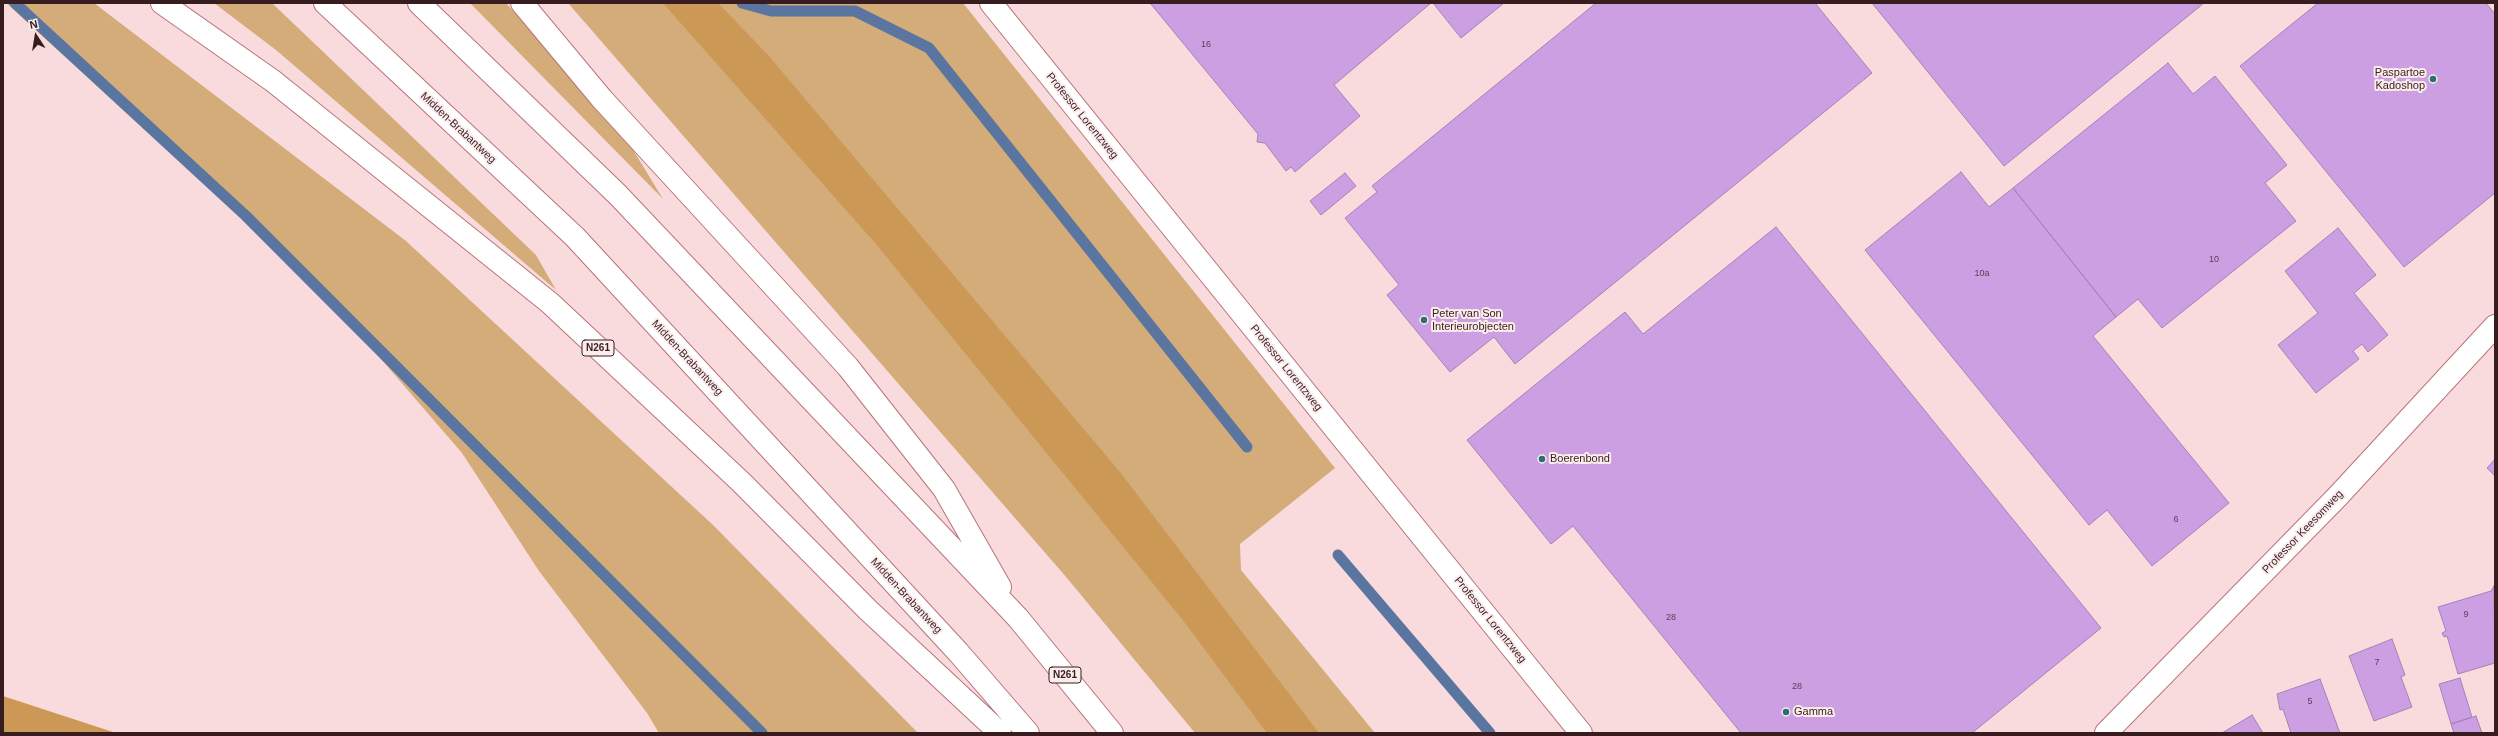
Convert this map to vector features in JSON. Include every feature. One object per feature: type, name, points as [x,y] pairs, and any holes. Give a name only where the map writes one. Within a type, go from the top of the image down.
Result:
[{"type":"main road","name":"N261","points":[[162,3],[273,81],[550,302],[742,483],[868,610],[1000,733]]},
{"type":"main road","name":"Midden-Brabantweg","points":[[325,3],[575,237],[958,652],[1028,733]]},
{"type":"main road","name":"N261","points":[[419,3],[618,195],[1018,618],[1112,733]]},
{"type":"main road","name":"N261","points":[[522,3],[602,99],[848,367],[944,489],[1018,618]]},
{"type":"main road","name":"Professor Lorentzweg","points":[[991,3],[1582,733]]},
{"type":"main road","name":"Professor Keesomweg","points":[[2106,733],[2338,496],[2495,326]]},
{"type":"shaded area","points":[[6,3],[94,3],[406,241],[713,525],[918,733],[659,733],[647,713],[539,571],[462,453],[324,293]]},
{"type":"shaded area","points":[[214,3],[272,3],[536,255],[556,290],[276,50]]},
{"type":"shaded area","points":[[470,3],[506,3],[627,140],[663,199]]},
{"type":"shaded area","points":[[568,3],[963,3],[1335,468],[1240,544],[1241,570],[1375,733],[1195,733],[1067,578]]},
{"type":"shaded area","points":[[663,3],[718,3],[768,55],[1120,472],[1319,733],[1267,733],[1182,619],[876,244]]},
{"type":"shaded area","points":[[3,696],[116,733],[3,733]]},
{"type":"building","points":[[1150,3],[1431,3],[1334,85],[1360,116],[1295,172],[1291,167],[1286,171],[1265,143],[1257,142],[1258,134]]},
{"type":"building","points":[[1433,3],[1504,3],[1461,38]]},
{"type":"building","points":[[1596,3],[1815,3],[1872,73],[1515,364],[1494,337],[1450,372],[1387,295],[1399,285],[1345,218],[1377,192],[1372,186]]},
{"type":"building","points":[[1872,3],[2204,3],[2004,166]]},
{"type":"building","points":[[2318,3],[2486,3],[2495,14],[2495,193],[2404,267],[2240,66]]},
{"type":"building","points":[[2168,63],[2193,94],[2215,76],[2287,165],[2265,183],[2296,221],[2162,328],[2138,299],[2116,317],[2013,188]]},
{"type":"building","points":[[1961,172],[1989,207],[2013,188],[2116,317],[2093,336],[2229,503],[2152,566],[2107,510],[2089,525],[1865,250]]},
{"type":"building","points":[[1345,173],[1356,186],[1321,215],[1310,201]]},
{"type":"building","points":[[1776,227],[2101,628],[1972,733],[1741,733],[1573,526],[1551,544],[1467,440],[1625,312],[1643,334]]},
{"type":"building","points":[[2338,228],[2376,275],[2354,293],[2388,335],[2368,352],[2362,344],[2353,351],[2359,359],[2316,393],[2278,345],[2318,313],[2285,271]]},
{"type":"building","points":[[2495,459],[2495,476],[2487,468]]},
{"type":"building","points":[[2494,586],[2495,663],[2458,674],[2447,636],[2444,637],[2442,633],[2446,631],[2438,607],[2491,591]]},
{"type":"building","points":[[2392,639],[2405,675],[2401,677],[2412,707],[2374,721],[2349,656]]},
{"type":"building","points":[[2460,678],[2472,717],[2451,724],[2439,684]]},
{"type":"building","points":[[2320,679],[2340,733],[2291,733],[2283,709],[2280,710],[2277,694]]},
{"type":"building","points":[[2252,715],[2263,733],[2222,733]]},
{"type":"building","points":[[2476,716],[2482,733],[2454,733],[2451,724]]},
{"type":"waterway","points":[[15,3],[246,216],[762,733]]},
{"type":"waterway","points":[[742,3],[771,11],[855,11],[929,48],[1247,447]]},
{"type":"waterway","points":[[1338,555],[1490,733]]},
{"type":"place","name":"Paspartoe Kadoshop","points":[[2433,79]]},
{"type":"place","name":"Peter van Son Interieurobjecten","points":[[1424,320]]},
{"type":"place","name":"Boerenbond","points":[[1542,459]]},
{"type":"place","name":"Gamma","points":[[1786,712]]}]
